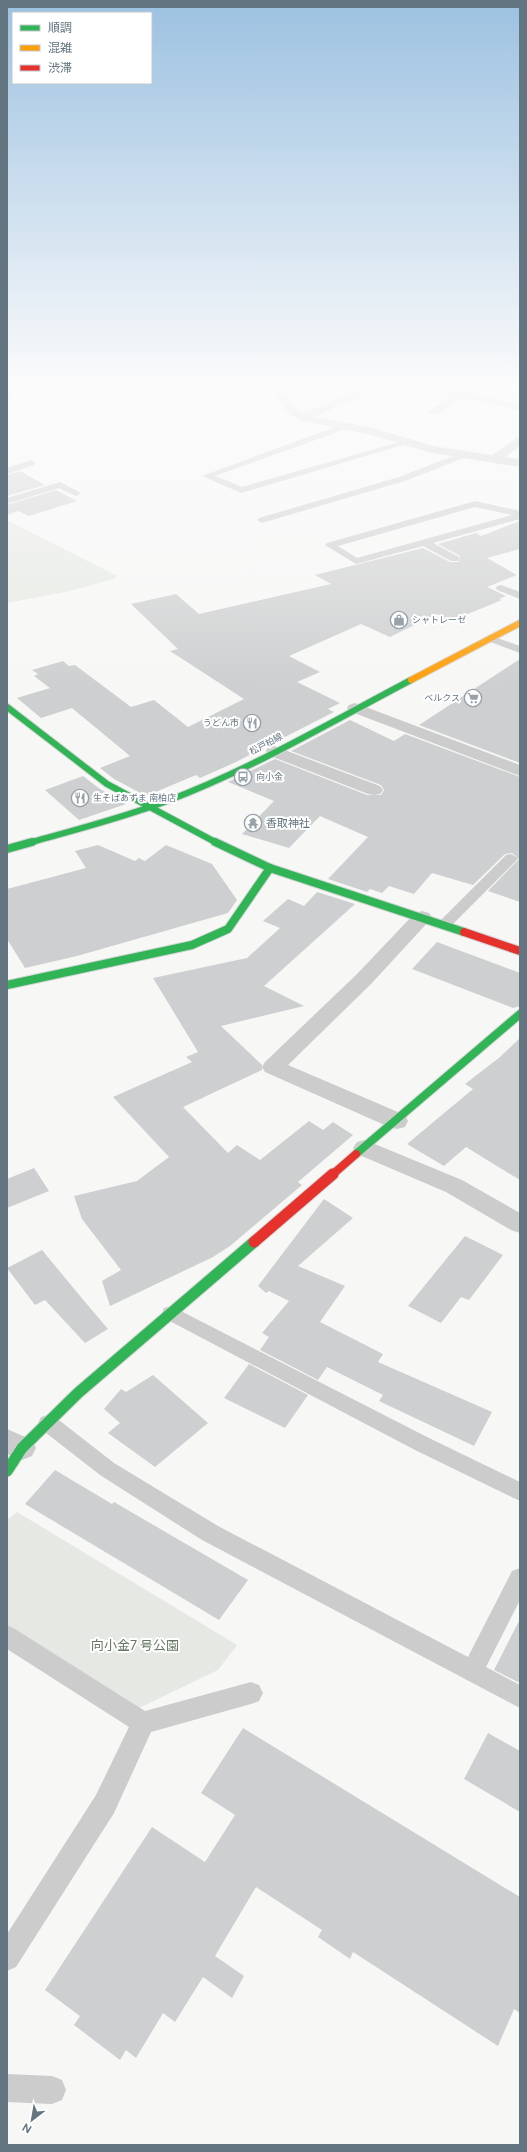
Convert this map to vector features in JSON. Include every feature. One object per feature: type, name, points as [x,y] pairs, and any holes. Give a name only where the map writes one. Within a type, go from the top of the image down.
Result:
[{"type":"street","name":"松戸柏線","points":[[7,849],[148,808],[189,792],[274,751],[520,623]]},
{"type":"street","points":[[7,707],[107,784],[148,808],[194,832],[270,868],[422,917],[520,951]]},
{"type":"street","points":[[355,708],[520,771]]},
{"type":"street","points":[[274,751],[374,790]]},
{"type":"street","points":[[7,985],[192,945],[228,929],[247,904],[270,868]]},
{"type":"street","points":[[396,1121],[273,1067],[364,979],[422,917]]},
{"type":"street","points":[[7,1471],[14,1445],[48,1423],[78,1393],[520,1014]]},
{"type":"street","points":[[365,1148],[454,1186],[520,1224]]},
{"type":"lane","points":[[7,501],[59,485]]},
{"type":"lane","points":[[61,485],[76,492]]},
{"type":"lane","points":[[230,485],[241,490],[257,485]]},
{"type":"lane","points":[[262,520],[380,485]]},
{"type":"lane","points":[[475,504],[520,515],[356,561],[330,545],[475,504]]},
{"type":"lane","points":[[424,542],[456,559]]},
{"type":"lane","points":[[500,588],[520,596]]},
{"type":"lane","points":[[489,638],[520,650]]},
{"type":"lane","points":[[444,925],[511,858]]},
{"type":"lane","points":[[171,1313],[422,1444],[520,1492]]},
{"type":"lane","points":[[48,1423],[107,1469],[210,1533],[520,1697]]},
{"type":"lane","points":[[472,1672],[520,1578]]},
{"type":"lane","points":[[7,1636],[143,1723],[251,1693]]},
{"type":"lane","points":[[7,1958],[106,1804],[143,1723]]},
{"type":"lane","points":[[7,2088],[52,2090]]},
{"type":"green space","points":[[7,520],[117,576],[114,579],[65,592],[7,603]]},
{"type":"green space","name":"向小金7 号公園","points":[[17,1512],[237,1645],[218,1670],[137,1709],[7,1625],[7,1520]]},
{"type":"building","points":[[7,485],[44,485],[7,496]]},
{"type":"building","points":[[56,490],[77,501],[29,516],[18,511],[7,515],[7,505]]},
{"type":"building","points":[[520,521],[520,549],[487,558],[517,575],[487,587],[506,596],[499,599],[502,600],[451,621],[437,614],[390,637],[361,624],[289,656],[320,672],[297,682],[340,703],[328,709],[334,712],[236,762],[200,778],[196,775],[146,796],[114,779],[100,768],[130,756],[72,708],[41,718],[17,698],[50,688],[34,676],[38,674],[32,670],[63,661],[69,666],[75,665],[131,707],[154,700],[188,727],[244,699],[170,651],[178,649],[131,604],[176,594],[199,614],[331,584],[315,575],[423,548],[450,562],[459,562],[460,556],[438,544],[476,533],[481,536]]},
{"type":"building","points":[[520,659],[520,763],[419,725]]},
{"type":"building","points":[[350,720],[394,741],[405,734],[520,777],[520,902],[488,891],[519,859],[512,853],[505,854],[473,885],[432,873],[414,894],[389,886],[382,893],[370,889],[367,892],[328,879],[368,837],[320,816],[289,848],[242,834],[274,801],[228,782],[275,759],[367,795],[381,795],[384,790],[381,785],[291,751]]},
{"type":"building","name":"生そばあずま 南柏店","points":[[83,776],[100,789],[126,804],[79,820],[45,790]]},
{"type":"building","points":[[98,845],[135,861],[139,858],[145,861],[166,845],[212,864],[237,900],[228,913],[77,956],[25,968],[7,939],[7,889],[86,868],[75,851]]},
{"type":"building","points":[[317,892],[355,904],[264,986],[304,1006],[221,1026],[262,1065],[262,1070],[183,1107],[228,1153],[237,1145],[260,1160],[309,1121],[323,1130],[333,1122],[353,1135],[298,1182],[302,1185],[230,1246],[213,1257],[110,1306],[102,1281],[121,1270],[82,1219],[74,1196],[137,1181],[169,1157],[113,1097],[192,1062],[186,1057],[198,1052],[153,978],[247,958],[280,928],[263,921],[288,899],[304,906]]},
{"type":"building","points":[[437,942],[520,973],[520,1006],[513,1008],[412,969]]},
{"type":"building","points":[[520,1038],[520,1180],[466,1147],[444,1166],[407,1144],[473,1089],[465,1084],[500,1057]]},
{"type":"building","points":[[34,1168],[49,1191],[7,1208],[7,1179]]},
{"type":"building","points":[[324,1199],[353,1218],[298,1266],[345,1286],[320,1322],[383,1354],[378,1362],[492,1412],[474,1446],[379,1401],[383,1395],[327,1367],[318,1380],[260,1350],[269,1337],[262,1333],[289,1301],[269,1291],[266,1293],[258,1286]]},
{"type":"building","points":[[465,1236],[503,1255],[469,1300],[461,1297],[441,1323],[408,1306]]},
{"type":"building","points":[[42,1250],[108,1329],[85,1343],[45,1300],[35,1305],[7,1268]]},
{"type":"building","points":[[249,1364],[308,1395],[285,1428],[224,1398]]},
{"type":"building","points":[[153,1375],[208,1423],[155,1467],[108,1433],[120,1423],[104,1409],[121,1389],[126,1392]]},
{"type":"building","points":[[55,1470],[112,1504],[114,1502],[248,1580],[219,1620],[25,1504]]},
{"type":"building","points":[[520,1619],[520,1683],[494,1670]]},
{"type":"building","points":[[243,1728],[520,1897],[520,2013],[514,2009],[498,2046],[353,1952],[350,1959],[318,1937],[322,1930],[256,1887],[215,1956],[244,1976],[232,1998],[203,1977],[175,2022],[163,2013],[136,2058],[126,2050],[120,2060],[74,2025],[80,2016],[45,1990],[152,1827],[205,1862],[235,1815],[201,1793]]},
{"type":"building","points":[[488,1733],[520,1751],[520,1812],[464,1779]]},
{"type":"traffic: fast","points":[[7,849],[145,809],[189,792],[273,753],[411,680]]},
{"type":"traffic: fast","points":[[7,707],[107,784],[194,832],[270,868],[464,932]]},
{"type":"traffic: fast","points":[[7,985],[192,945],[228,929],[270,868]]},
{"type":"traffic: fast","points":[[356,1154],[520,1014]]},
{"type":"traffic: fast","points":[[7,1471],[22,1448],[78,1393],[254,1242]]},
{"type":"traffic: slow","points":[[411,680],[520,623]]},
{"type":"traffic: jam","points":[[464,932],[520,951]]},
{"type":"traffic: jam","points":[[254,1242],[356,1154]]},
{"type":"place","name":"シャトレーゼ","points":[[399,620]]},
{"type":"place","name":"ベルクス","points":[[473,698]]},
{"type":"place","name":"うどん市","points":[[252,723]]},
{"type":"place","name":"向小金","points":[[243,777]]},
{"type":"place","name":"生そばあずま 南柏店","points":[[80,798]]},
{"type":"place","name":"香取神社","points":[[253,823]]}]
